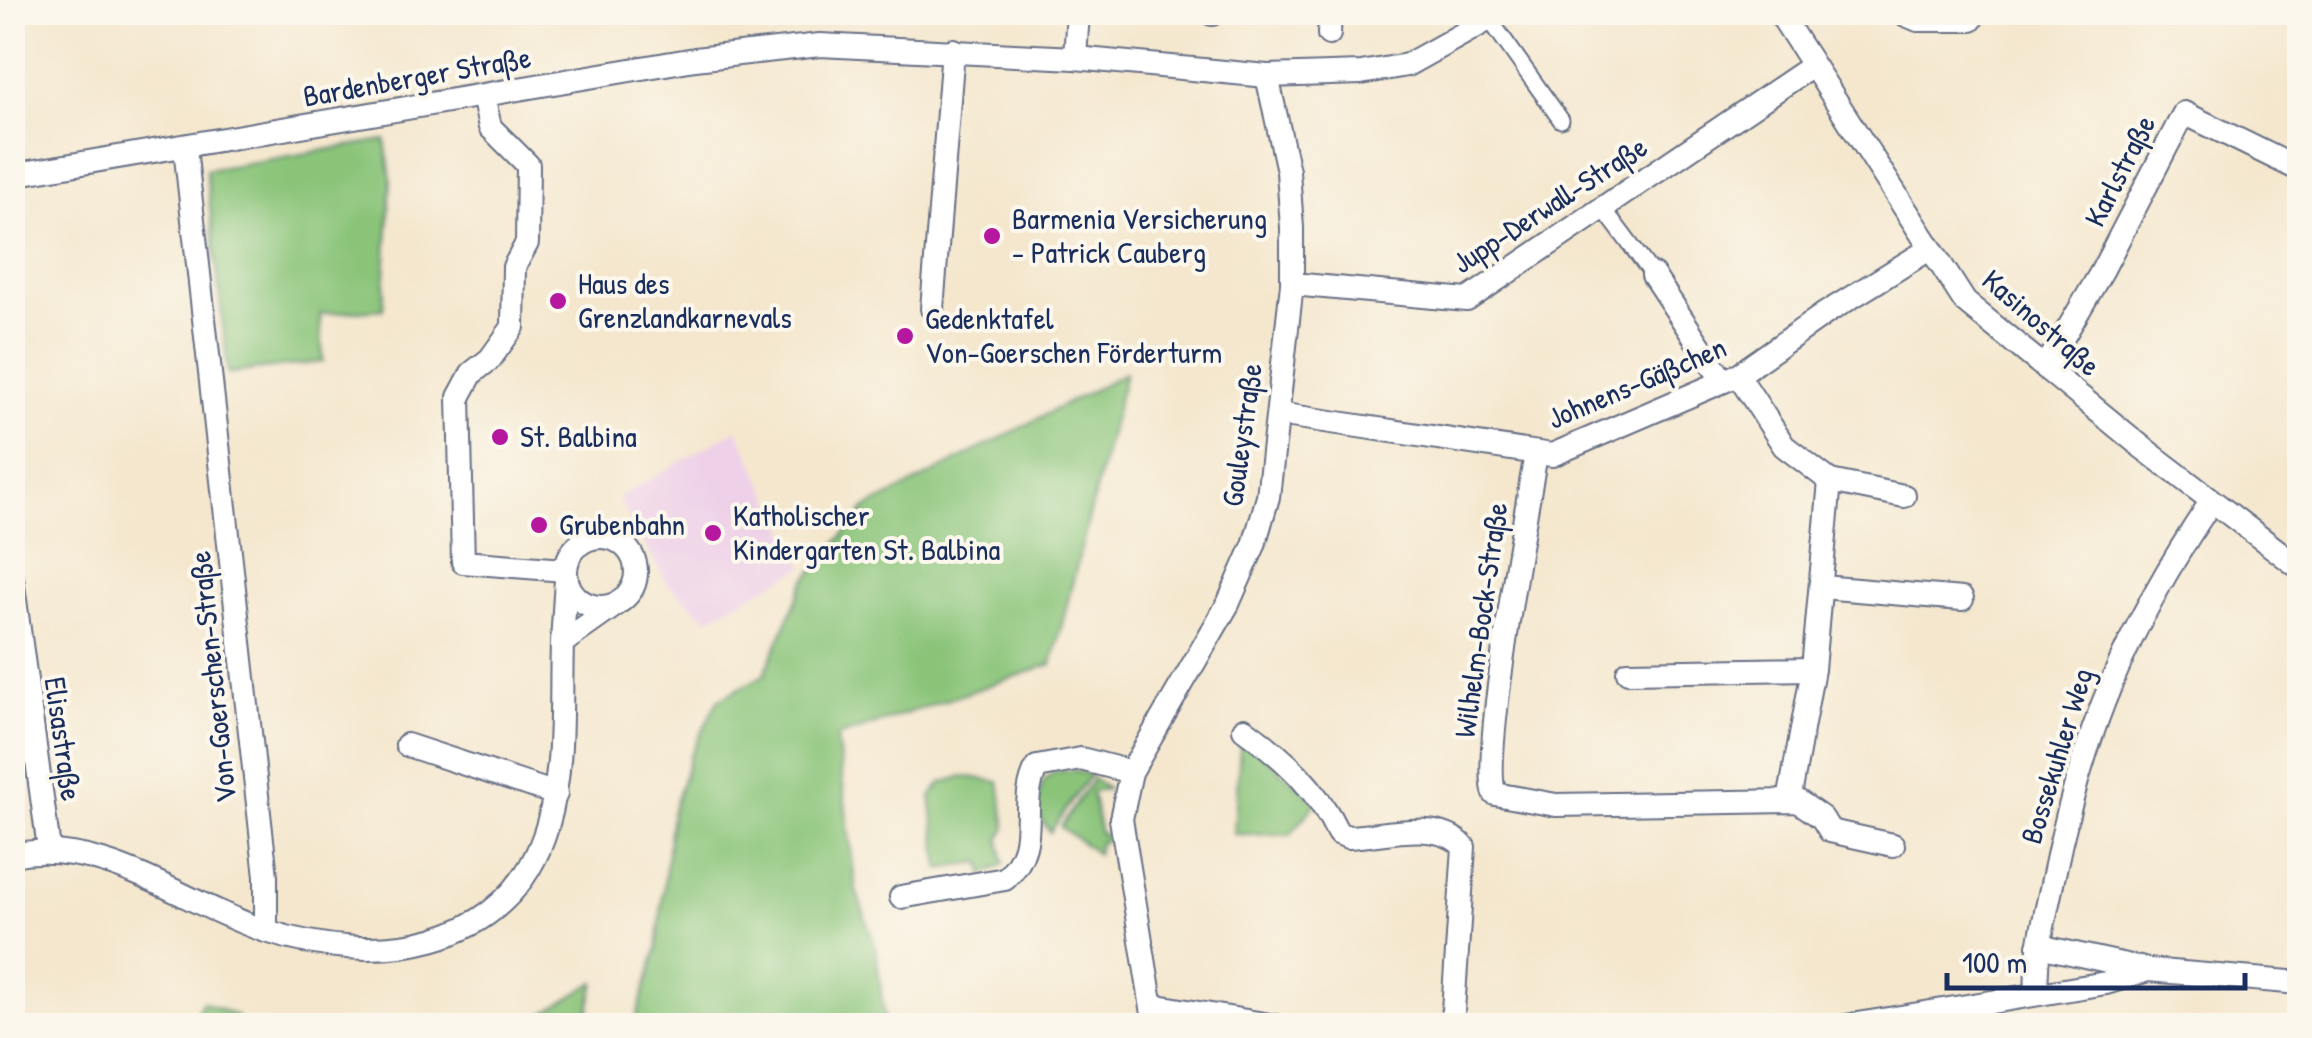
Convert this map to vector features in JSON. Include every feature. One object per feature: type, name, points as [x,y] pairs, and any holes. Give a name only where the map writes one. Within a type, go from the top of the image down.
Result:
[{"type":"street","points":[[1075,58],[1078,12]]},
{"type":"street","name":"Kasinostraße","points":[[1779,12],[1928,250],[1966,302],[2211,502],[2300,568]]},
{"type":"street","points":[[1900,12],[1918,20],[1971,20]]},
{"type":"street","points":[[1496,16],[1561,120]]},
{"type":"street","name":"Bardenberger Straße","points":[[12,175],[695,59],[820,44],[1075,58],[1267,76],[1319,76],[1406,65],[1496,16]]},
{"type":"street","points":[[932,309],[952,50]]},
{"type":"street","name":"Jupp-Derwall-Straße","points":[[1292,284],[1467,300],[1812,66]]},
{"type":"street","name":"Gouleystraße","points":[[1153,1015],[1121,820],[1131,772],[1180,694],[1254,545],[1268,497],[1292,284],[1288,171],[1267,76]]},
{"type":"street","points":[[483,96],[490,127],[528,165],[527,243],[514,267],[512,327],[490,358],[472,373],[459,397],[463,562],[566,574]]},
{"type":"street","name":"Karlstraße","points":[[2045,368],[2102,271],[2184,113],[2300,170]]},
{"type":"street","name":"Von-Goerschen-Straße","points":[[185,148],[266,876],[266,931]]},
{"type":"street","points":[[1602,208],[1784,446],[1830,481],[1904,496]]},
{"type":"street","name":"Johnens-Gäßchen","points":[[1278,414],[1552,454],[1731,378],[1928,250]]},
{"type":"street","name":"Wilhelm-Bock-Straße","points":[[1536,454],[1496,728],[1491,784],[1495,794],[1519,802],[1574,806],[1789,801]]},
{"type":"street","points":[[1830,481],[1813,670],[1789,801],[1810,808],[1830,831],[1893,845]]},
{"type":"street","name":"Bossekuhler Weg","points":[[2037,992],[2039,946],[2069,807],[2114,668],[2144,606],[2211,502]]},
{"type":"street","points":[[12,856],[49,849],[95,858],[266,931],[308,944],[376,951],[414,948],[448,936],[511,890],[546,831],[556,794],[562,643],[568,558],[584,540],[602,536],[620,542],[632,556],[636,574],[630,592],[562,643]]},
{"type":"street","points":[[566,574],[581,602],[598,608],[617,604]]},
{"type":"street","name":"Elisastraße","points":[[12,578],[49,849]]},
{"type":"street","points":[[1822,587],[1962,599]]},
{"type":"street","points":[[1628,672],[1813,670]]},
{"type":"street","points":[[1244,730],[1292,767],[1324,801],[1338,832],[1348,837],[1432,832],[1455,838],[1464,847],[1452,1026]]},
{"type":"street","points":[[407,745],[556,794]]},
{"type":"street","points":[[900,896],[1005,879],[1013,872],[1028,844],[1028,792],[1037,767],[1081,759],[1131,772]]},
{"type":"street","points":[[2039,946],[2148,970],[2300,983]]},
{"type":"street","points":[[1846,1026],[1945,1016],[2037,992],[2106,983],[2148,970]]},
{"type":"street","points":[[1153,1015],[1276,1026]]},
{"type":"shaded area","name":"Katholischer Kindergarten St. Balbina","points":[[737,429],[804,567],[707,619],[667,583],[618,498]]},
{"type":"green space","points":[[385,140],[391,179],[383,309],[320,314],[323,362],[228,373],[206,170]]},
{"type":"green space","points":[[1125,373],[1052,664],[837,737],[856,890],[876,949],[885,1025],[634,1025],[657,949],[672,813],[690,756],[718,700],[764,675],[804,582],[865,509]]},
{"type":"green space","points":[[1241,736],[1317,802],[1290,835],[1234,834]]},
{"type":"green space","points":[[1073,770],[1090,775],[1050,832],[1035,810],[1043,782],[1054,772]]},
{"type":"green space","points":[[964,776],[999,782],[1006,828],[1000,839],[1004,864],[984,875],[982,862],[940,869],[931,797],[941,783]]},
{"type":"green space","points":[[1093,778],[1107,789],[1092,792],[1100,834],[1115,836],[1099,843],[1097,854],[1061,827]]},
{"type":"green space","points":[[595,982],[586,1025],[525,1025]]},
{"type":"green space","points":[[203,1002],[237,1016],[238,1025],[189,1025]]},
{"type":"place","name":"Barmenia Versicherung - Patrick Cauberg","points":[[992,236]]},
{"type":"place","name":"Haus des Grenzlandkarnevals","points":[[558,301]]},
{"type":"place","name":"Gedenktafel Von-Goerschen Förderturm","points":[[905,336]]},
{"type":"place","name":"St. Balbina","points":[[500,437]]},
{"type":"place","name":"Grubenbahn","points":[[539,525]]},
{"type":"place","name":"Katholischer Kindergarten St. Balbina","points":[[713,533]]}]
